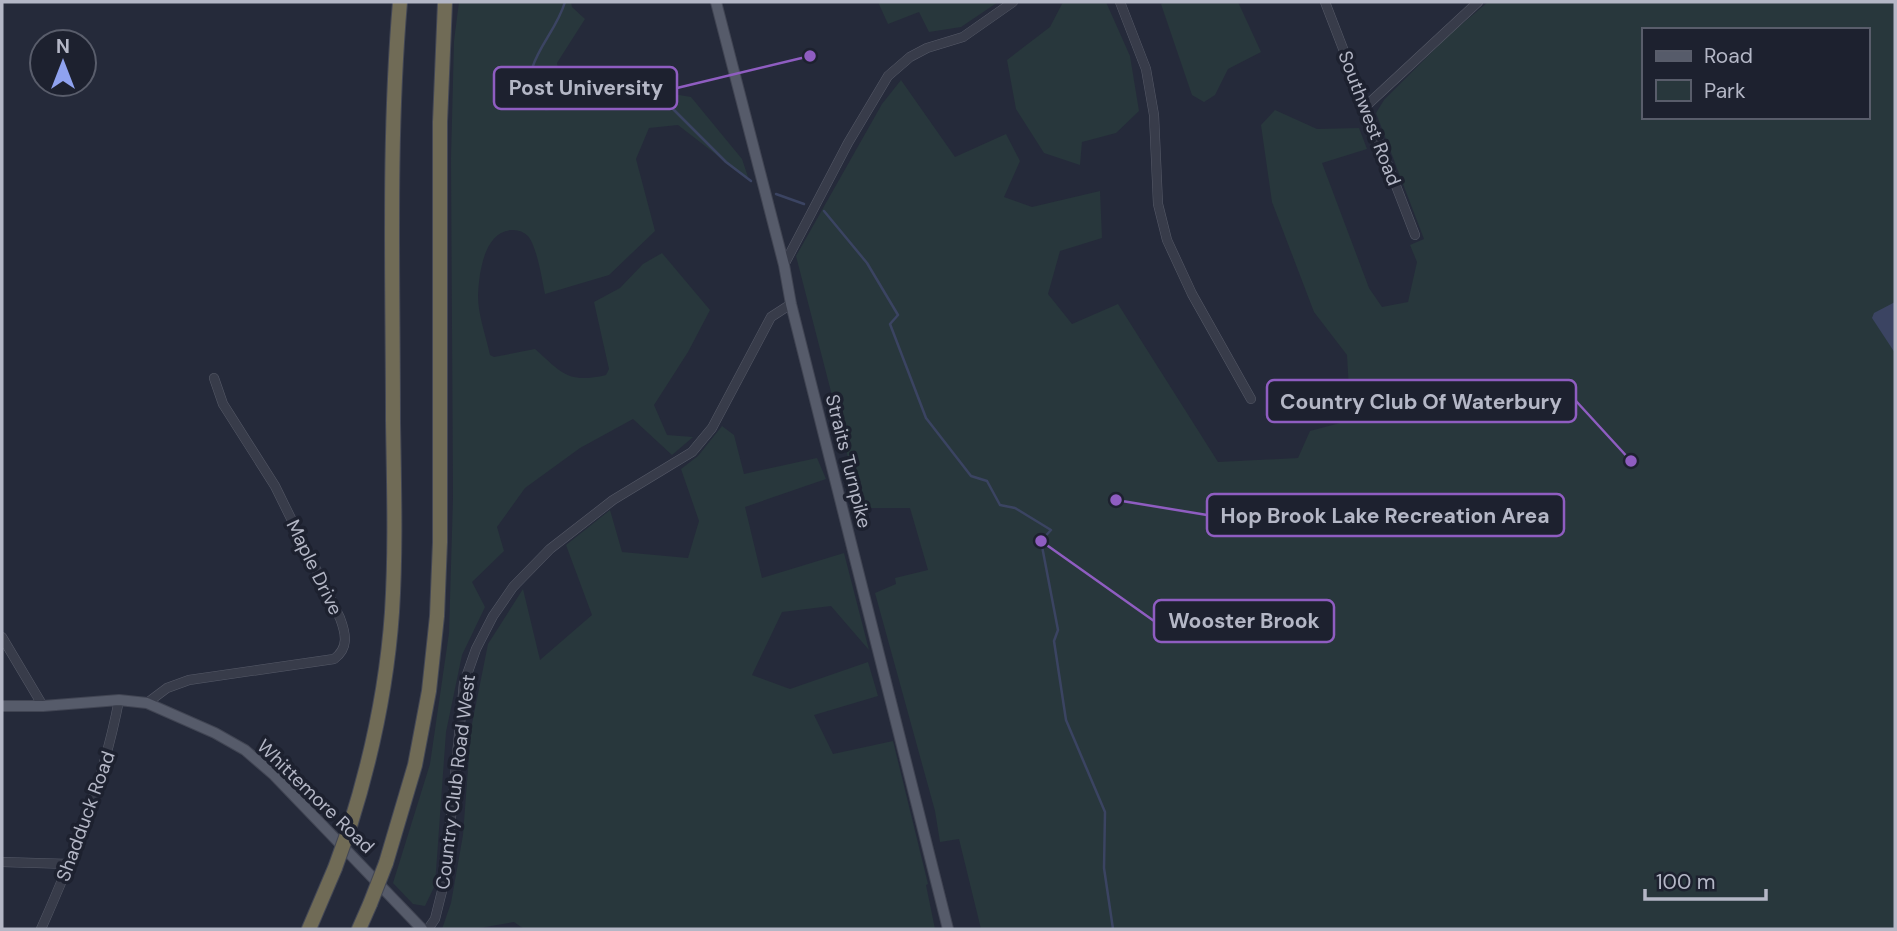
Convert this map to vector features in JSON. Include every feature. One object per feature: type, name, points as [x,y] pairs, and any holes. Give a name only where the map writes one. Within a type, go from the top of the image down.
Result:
[{"type":"highway","points":[[309,929],[351,826],[361,791],[377,720],[392,612],[392,202],[400,2]]},
{"type":"highway","points":[[359,929],[386,863],[415,765],[429,691],[436,628],[440,542],[440,122],[446,2]]},
{"type":"main road","name":"Straits Turnpike","points":[[716,2],[784,265],[791,304],[948,929]]},
{"type":"main road","name":"Whittemore Road","points":[[2,706],[119,700],[147,703],[180,716],[246,750],[311,812],[422,929]]},
{"type":"street","points":[[784,265],[888,76],[905,60],[927,48],[963,37],[1013,2]]},
{"type":"street","points":[[1120,2],[1146,69],[1154,115],[1158,204],[1167,240],[1192,294],[1251,399]]},
{"type":"street","name":"Southwest Road","points":[[1325,2],[1415,235]]},
{"type":"street","points":[[1366,106],[1478,2]]},
{"type":"street","name":"Country Club Road West","points":[[428,929],[435,919],[442,891],[464,683],[476,649],[493,617],[513,587],[550,549],[613,500],[692,452],[712,428],[771,317],[791,304]]},
{"type":"street","name":"Maple Drive","points":[[147,703],[167,688],[189,680],[334,659],[341,653],[345,643],[345,630],[340,618],[275,485],[223,404],[214,378]]},
{"type":"street","points":[[2,636],[43,706]]},
{"type":"street","name":"Shadduck Road","points":[[41,929],[70,864],[110,749],[119,700]]},
{"type":"street","points":[[2,862],[70,864]]},
{"type":"green space","points":[[459,2],[571,2],[572,7],[585,19],[557,63],[563,94],[638,88],[691,97],[742,159],[749,180],[678,125],[649,128],[636,159],[655,231],[609,275],[545,294],[534,248],[525,233],[515,230],[503,232],[489,245],[482,265],[478,303],[490,355],[494,357],[535,349],[559,370],[574,377],[606,375],[609,369],[594,302],[620,288],[643,264],[662,253],[710,310],[688,352],[654,405],[667,435],[693,437],[672,455],[633,419],[580,448],[525,488],[497,527],[504,551],[472,582],[485,607],[462,655],[446,732],[435,885],[425,906],[413,904],[393,883],[430,764],[449,633],[453,498],[451,158],[454,41]]},
{"type":"green space","points":[[878,2],[998,2],[961,27],[929,32],[919,12],[888,24]]},
{"type":"green space","points":[[1063,2],[1106,2],[1130,56],[1139,111],[1116,133],[1082,142],[1080,165],[1044,153],[1016,109],[1007,60],[1050,27]]},
{"type":"green space","points":[[1238,2],[1261,52],[1228,69],[1215,95],[1204,102],[1192,95],[1161,4]]},
{"type":"green space","points":[[1488,2],[1895,2],[1895,929],[981,929],[959,839],[940,842],[935,811],[875,593],[896,584],[895,578],[928,570],[910,508],[861,508],[796,256],[882,104],[901,80],[955,157],[1006,134],[1020,161],[1004,197],[1032,207],[1100,191],[1102,238],[1060,251],[1048,294],[1072,324],[1118,304],[1218,462],[1298,458],[1310,431],[1340,423],[1349,390],[1347,355],[1314,312],[1272,202],[1261,125],[1275,110],[1317,129],[1359,128],[1367,149],[1322,163],[1369,288],[1382,307],[1408,302],[1417,262],[1410,245],[1424,239],[1376,113],[1384,100],[1449,35]]},
{"type":"green space","points":[[722,426],[734,435],[744,474],[817,458],[826,479],[745,507],[762,578],[844,553],[869,650],[831,606],[782,612],[752,675],[790,689],[868,662],[878,696],[814,715],[833,754],[893,741],[928,884],[926,885],[935,929],[524,929],[514,922],[474,929],[442,929],[451,903],[463,835],[471,729],[488,644],[523,589],[540,660],[592,615],[566,545],[610,510],[622,552],[688,558],[699,521],[681,469],[698,456]]},
{"type":"water","points":[[1895,302],[1895,353],[1872,318],[1874,313]]},
{"type":"waterway","points":[[565,2],[534,63],[530,88],[533,103],[546,109],[563,108],[592,98],[669,105],[726,162],[751,181]]},
{"type":"waterway","points":[[776,194],[804,204]]},
{"type":"waterway","points":[[824,211],[867,263],[898,315],[890,324],[926,418],[971,476],[987,481],[1000,505],[1015,508],[1051,530],[1041,541],[1058,630],[1054,641],[1066,720],[1105,812],[1104,868],[1113,929]]},
{"type":"place","name":"Post University","points":[[810,56]]},
{"type":"place","name":"Country Club Of Waterbury","points":[[1631,461]]},
{"type":"place","name":"Hop Brook Lake Recreation Area","points":[[1116,500]]},
{"type":"place","name":"Wooster Brook","points":[[1041,541]]}]
